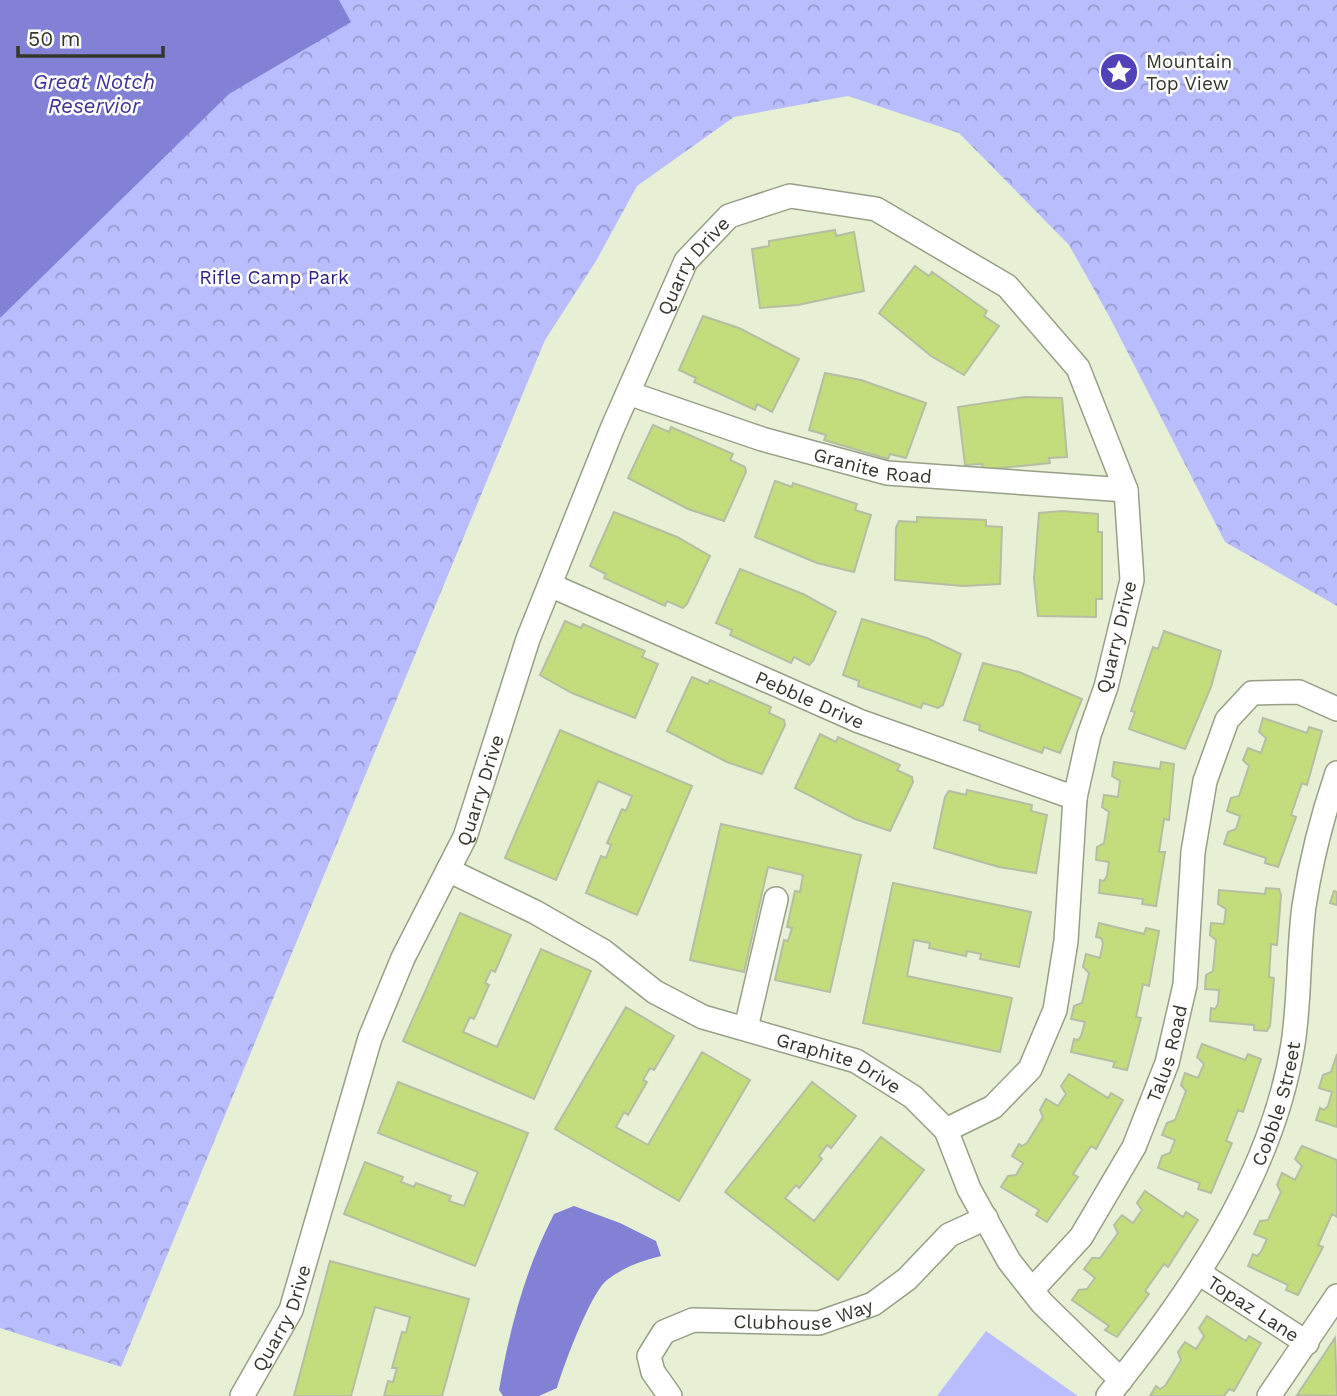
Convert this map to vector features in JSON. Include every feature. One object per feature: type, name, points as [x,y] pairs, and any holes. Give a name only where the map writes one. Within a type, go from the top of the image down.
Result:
[{"type":"street","name":"Quarry Drive","points":[[242,1396],[291,1310],[370,1038],[403,958],[465,837],[528,639],[628,393],[686,261],[729,216],[790,196],[876,209],[1007,286],[1078,368],[1126,490],[1132,580],[1106,687],[1089,735],[1075,798],[1066,941],[1055,1010],[1030,1069],[993,1107],[946,1130]]},
{"type":"street","name":"Granite Road","points":[[628,393],[762,439],[887,473],[1126,490]]},
{"type":"street","name":"Pebble Drive","points":[[550,585],[859,721],[1075,798]]},
{"type":"street","name":"Talus Road","points":[[1032,1290],[1081,1237],[1134,1147],[1167,1063],[1185,985],[1193,852],[1205,781],[1227,720],[1251,693],[1299,692],[1337,709]]},
{"type":"street","name":"Cobble Street","points":[[1114,1388],[1199,1273],[1234,1215],[1271,1124],[1293,1045],[1304,907],[1318,831],[1337,773]]},
{"type":"street","name":"Graphite Drive","points":[[448,870],[535,912],[603,951],[667,998],[703,1017],[856,1062],[913,1097],[946,1130],[969,1189],[1009,1261],[1114,1388]]},
{"type":"street","points":[[746,1028],[776,899]]},
{"type":"street","name":"Clubhouse Way","points":[[670,1396],[653,1372],[649,1356],[664,1332],[693,1320],[819,1323],[873,1304],[907,1279],[948,1235],[986,1218]]},
{"type":"street","name":"Topaz Lane","points":[[1199,1273],[1307,1343]]},
{"type":"street","points":[[1269,1396],[1337,1296]]},
{"type":"green space","name":"Rifle Camp Park","points":[[0,0],[1337,0],[1337,606],[1225,542],[1109,316],[1069,245],[959,133],[848,96],[734,117],[637,186],[596,261],[545,340],[121,1367],[0,1328]]},
{"type":"green space","points":[[986,1331],[1078,1396],[937,1396]]},
{"type":"water","name":"Great Notch Reservior","points":[[0,0],[339,0],[351,22],[229,94],[0,318]]},
{"type":"water","points":[[574,1206],[620,1223],[656,1241],[661,1256],[626,1268],[600,1288],[578,1331],[557,1388],[539,1396],[503,1396],[499,1390],[508,1344],[535,1256],[554,1214]]},
{"type":"building","points":[[835,230],[836,236],[854,232],[864,291],[798,305],[760,308],[752,249],[769,246],[769,241]]},
{"type":"building","points":[[915,266],[929,276],[932,272],[987,311],[984,316],[999,326],[964,375],[931,356],[879,313]]},
{"type":"building","points":[[703,316],[739,328],[799,359],[772,412],[757,404],[755,410],[694,382],[696,378],[679,370]]},
{"type":"building","points":[[825,373],[861,380],[926,403],[906,458],[890,454],[888,459],[824,440],[826,435],[809,430]]},
{"type":"building","points":[[1025,397],[1062,398],[1067,457],[1049,458],[1050,463],[983,470],[982,464],[965,465],[958,407]]},
{"type":"building","points":[[653,425],[669,432],[671,427],[733,454],[730,460],[745,467],[746,472],[724,521],[688,509],[628,478]]},
{"type":"building","points":[[775,481],[792,487],[793,483],[857,504],[855,510],[871,515],[854,572],[817,563],[755,537]]},
{"type":"building","points":[[1062,511],[1098,514],[1098,532],[1102,532],[1102,599],[1096,599],[1096,617],[1038,616],[1034,579],[1039,513]]},
{"type":"building","points":[[614,512],[677,537],[710,556],[683,608],[667,601],[665,606],[604,578],[606,574],[590,566]]},
{"type":"building","points":[[917,517],[986,520],[986,526],[1002,527],[1000,584],[963,586],[895,580],[896,528],[899,521],[917,522]]},
{"type":"building","points":[[740,569],[803,594],[836,612],[809,665],[794,657],[791,663],[730,635],[732,630],[716,623]]},
{"type":"building","points":[[862,619],[927,638],[961,654],[943,705],[938,708],[923,703],[921,708],[858,686],[859,681],[843,675]]},
{"type":"building","points":[[565,621],[581,628],[583,624],[645,651],[642,657],[658,664],[635,718],[572,693],[540,675]]},
{"type":"building","points":[[1164,631],[1221,651],[1211,687],[1185,749],[1129,729],[1135,712],[1131,711],[1153,647],[1158,649]]},
{"type":"building","points":[[983,663],[1019,672],[1082,699],[1060,753],[1044,747],[1042,753],[979,730],[980,725],[964,720]]},
{"type":"building","points":[[692,677],[708,684],[710,680],[771,707],[769,713],[784,720],[785,725],[762,774],[727,762],[667,731]]},
{"type":"building","points":[[1263,718],[1307,733],[1309,727],[1322,731],[1307,785],[1302,783],[1291,815],[1296,817],[1278,867],[1265,863],[1266,858],[1224,844],[1228,832],[1236,829],[1240,816],[1227,811],[1231,798],[1239,796],[1249,766],[1243,760],[1248,748],[1261,753],[1266,738],[1259,732]]},
{"type":"building","points":[[560,730],[692,786],[637,915],[586,893],[601,856],[606,858],[611,845],[607,843],[622,809],[626,811],[632,796],[598,781],[556,880],[505,858]]},
{"type":"building","points":[[820,734],[836,742],[838,737],[900,765],[897,770],[912,777],[913,782],[890,831],[855,819],[795,788]]},
{"type":"building","points":[[1114,762],[1160,769],[1161,762],[1174,764],[1169,820],[1164,819],[1159,852],[1165,852],[1156,906],[1142,904],[1143,899],[1099,893],[1100,880],[1104,881],[1107,876],[1109,862],[1096,860],[1097,847],[1104,843],[1109,812],[1102,807],[1104,795],[1118,797],[1120,781],[1112,776]]},
{"type":"building","points":[[967,790],[1032,805],[1031,811],[1047,815],[1036,873],[999,867],[934,848],[945,797],[949,791],[966,795]]},
{"type":"building","points":[[721,824],[861,855],[830,992],[775,980],[784,940],[788,941],[792,928],[787,927],[795,891],[800,892],[803,875],[768,867],[744,972],[690,960]]},
{"type":"building","points":[[893,883],[1031,912],[1019,967],[980,959],[981,954],[967,951],[966,956],[929,948],[930,943],[914,940],[907,976],[1012,998],[1000,1052],[863,1023]]},
{"type":"building","points":[[1266,888],[1279,889],[1281,895],[1277,945],[1271,944],[1269,977],[1274,978],[1270,1026],[1267,1031],[1254,1030],[1254,1025],[1210,1021],[1211,1008],[1215,1009],[1218,1004],[1219,990],[1205,989],[1206,975],[1213,971],[1216,940],[1210,935],[1211,923],[1224,924],[1226,909],[1218,904],[1219,890],[1265,894]]},
{"type":"building","points":[[1334,891],[1337,892],[1337,905],[1330,903]]},
{"type":"building","points":[[460,913],[511,935],[495,972],[491,970],[485,983],[489,985],[474,1019],[470,1017],[463,1032],[497,1047],[541,949],[591,971],[534,1099],[403,1041]]},
{"type":"building","points":[[1099,923],[1144,934],[1146,928],[1159,931],[1149,986],[1143,984],[1136,1017],[1141,1018],[1127,1070],[1113,1067],[1115,1062],[1071,1052],[1074,1039],[1078,1040],[1081,1036],[1085,1022],[1071,1019],[1074,1006],[1082,1003],[1089,973],[1083,967],[1086,954],[1100,958],[1103,943],[1101,938],[1096,937]]},
{"type":"building","points":[[626,1007],[674,1036],[654,1070],[650,1068],[643,1080],[647,1082],[628,1115],[624,1112],[616,1127],[648,1145],[702,1052],[750,1080],[679,1201],[555,1129]]},
{"type":"building","points":[[1202,1044],[1245,1060],[1248,1054],[1261,1059],[1243,1112],[1238,1110],[1226,1141],[1232,1143],[1211,1193],[1198,1189],[1200,1183],[1158,1168],[1162,1156],[1170,1153],[1175,1140],[1162,1135],[1167,1123],[1175,1120],[1186,1091],[1181,1085],[1185,1073],[1198,1078],[1204,1064],[1197,1057]]},
{"type":"building","points":[[1337,1054],[1337,1127],[1316,1120],[1320,1108],[1324,1110],[1328,1106],[1332,1092],[1319,1088],[1323,1075],[1331,1072]]},
{"type":"building","points":[[1069,1074],[1108,1098],[1111,1093],[1123,1100],[1096,1149],[1091,1146],[1073,1174],[1078,1177],[1047,1222],[1036,1215],[1039,1210],[1001,1187],[1008,1176],[1016,1175],[1023,1163],[1012,1156],[1019,1144],[1022,1146],[1027,1143],[1043,1117],[1040,1110],[1046,1099],[1058,1106],[1066,1094],[1061,1086]]},
{"type":"building","points":[[398,1082],[528,1133],[475,1266],[344,1214],[365,1162],[403,1177],[401,1182],[414,1187],[416,1183],[451,1196],[449,1201],[464,1206],[478,1172],[378,1133]]},
{"type":"building","points":[[812,1082],[856,1116],[831,1148],[827,1145],[819,1156],[822,1159],[799,1188],[796,1185],[785,1198],[814,1221],[881,1137],[924,1170],[838,1280],[725,1192]]},
{"type":"building","points":[[1302,1146],[1337,1160],[1337,1217],[1332,1214],[1318,1245],[1323,1247],[1298,1295],[1286,1290],[1288,1285],[1248,1266],[1253,1254],[1257,1256],[1261,1252],[1267,1239],[1254,1234],[1260,1221],[1268,1220],[1281,1192],[1277,1185],[1282,1173],[1295,1180],[1302,1166],[1295,1159]]},
{"type":"building","points":[[1145,1191],[1183,1217],[1186,1212],[1198,1220],[1168,1267],[1164,1264],[1145,1291],[1149,1294],[1117,1337],[1105,1330],[1109,1326],[1072,1300],[1079,1290],[1087,1289],[1095,1278],[1084,1269],[1092,1258],[1100,1258],[1118,1233],[1114,1225],[1122,1215],[1133,1223],[1142,1210],[1137,1203]]},
{"type":"building","points":[[330,1261],[469,1299],[442,1396],[384,1396],[388,1381],[393,1382],[397,1368],[392,1368],[402,1332],[406,1333],[410,1317],[375,1307],[351,1396],[294,1396]]},
{"type":"building","points":[[1207,1316],[1246,1341],[1249,1336],[1261,1343],[1234,1391],[1229,1389],[1224,1396],[1150,1396],[1156,1386],[1160,1389],[1165,1386],[1181,1360],[1178,1352],[1185,1342],[1196,1349],[1204,1336],[1199,1328]]},
{"type":"building","points":[[1335,1338],[1337,1396],[1297,1395]]},
{"type":"place","name":"Mountain Top View","points":[[1119,72]]}]
